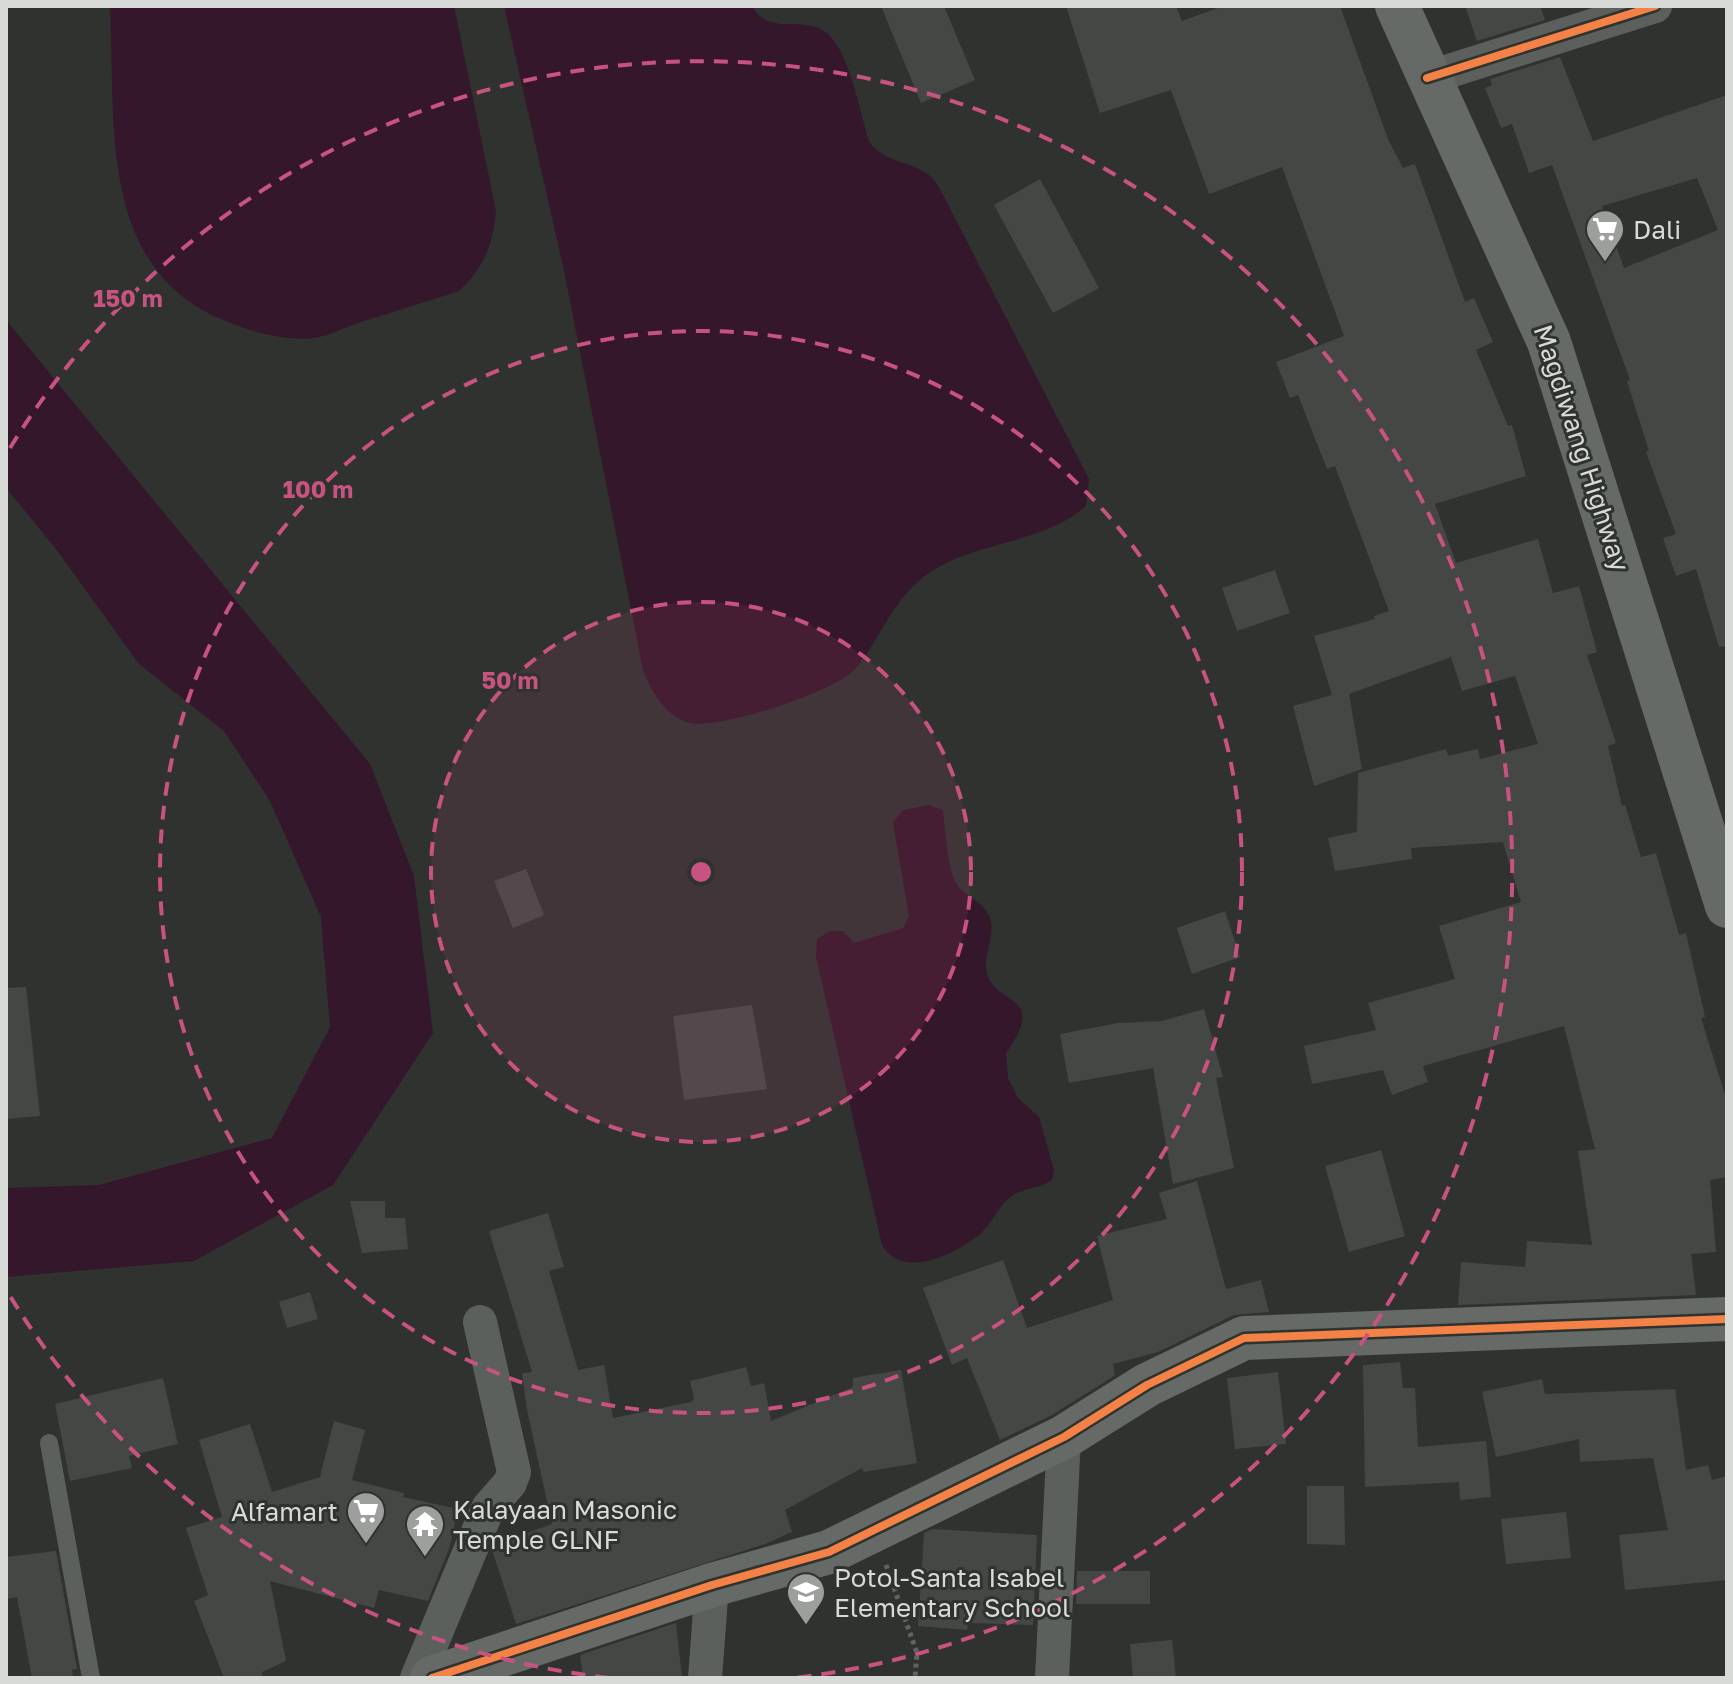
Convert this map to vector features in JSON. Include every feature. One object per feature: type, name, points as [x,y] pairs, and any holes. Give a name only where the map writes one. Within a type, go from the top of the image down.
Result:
[{"type":"street","name":"Magdiwang Highway","points":[[1397,6],[1549,342],[1727,906]]},
{"type":"street","points":[[1427,78],[1655,6]]},
{"type":"street","points":[[432,1678],[712,1585],[829,1552],[1064,1437],[1159,1378],[1244,1338],[1727,1319]]},
{"type":"street","points":[[417,1678],[488,1508],[510,1483],[514,1472],[480,1322]]},
{"type":"street","points":[[1052,1678],[1064,1437]]},
{"type":"street","points":[[705,1678],[712,1585]]},
{"type":"lane","points":[[49,1443],[91,1678]]},
{"type":"path","points":[[874,1530],[917,1653],[915,1678]]},
{"type":"shaded area","points":[[110,6],[454,6],[496,211],[490,245],[475,273],[459,291],[314,338],[282,337],[251,330],[187,300],[156,269],[135,232],[122,190],[115,145]]},
{"type":"shaded area","points":[[504,6],[752,6],[759,16],[768,21],[809,25],[829,35],[849,70],[869,141],[885,156],[924,171],[939,187],[1089,479],[1086,506],[1047,529],[959,557],[920,580],[901,600],[855,669],[825,688],[749,715],[704,724],[680,720],[666,709],[643,670],[563,266]]},
{"type":"shaded area","points":[[6,320],[370,764],[414,876],[433,1033],[333,1185],[194,1261],[6,1277],[6,1188],[99,1185],[272,1138],[330,1027],[321,917],[270,801],[224,731],[139,664],[56,549],[6,488]]},
{"type":"shaded area","points":[[929,805],[943,810],[949,859],[956,883],[983,907],[990,918],[987,973],[999,991],[1021,1010],[1018,1034],[1006,1053],[1008,1078],[1018,1098],[1039,1117],[1054,1170],[1052,1180],[1017,1193],[1006,1201],[981,1234],[965,1245],[940,1257],[913,1262],[901,1261],[890,1255],[882,1245],[816,957],[817,939],[830,931],[843,931],[854,943],[903,928],[909,916],[893,823],[903,810]]},
{"type":"building","points":[[881,6],[944,6],[975,80],[921,103]]},
{"type":"building","points":[[1066,6],[1176,6],[1182,21],[1223,6],[1340,6],[1388,139],[1403,168],[1415,164],[1465,302],[1474,298],[1493,342],[1476,350],[1508,426],[1512,425],[1526,476],[1435,504],[1456,563],[1538,539],[1553,593],[1579,586],[1597,652],[1587,655],[1616,743],[1608,746],[1622,806],[1625,805],[1641,857],[1656,853],[1679,935],[1686,933],[1705,1017],[1701,1018],[1727,1101],[1727,1177],[1710,1180],[1716,1252],[1691,1254],[1696,1295],[1458,1305],[1461,1262],[1525,1267],[1527,1241],[1592,1245],[1578,1151],[1595,1149],[1564,1026],[1423,1066],[1428,1082],[1392,1095],[1383,1070],[1312,1084],[1304,1046],[1376,1030],[1368,1003],[1455,979],[1439,926],[1521,902],[1503,842],[1411,848],[1412,859],[1335,871],[1328,838],[1357,832],[1358,773],[1446,749],[1448,756],[1478,749],[1480,759],[1538,744],[1515,676],[1462,691],[1451,657],[1349,694],[1362,769],[1314,786],[1293,706],[1332,695],[1314,636],[1375,619],[1374,616],[1389,611],[1335,466],[1327,469],[1298,395],[1290,398],[1276,362],[1344,336],[1282,167],[1209,194],[1171,90],[1100,113]]},
{"type":"building","points":[[1465,6],[1540,6],[1545,20],[1477,41]]},
{"type":"building","points":[[1560,57],[1593,141],[1727,95],[1727,646],[1719,647],[1696,569],[1676,576],[1663,538],[1676,534],[1646,452],[1649,451],[1627,381],[1630,380],[1552,165],[1529,173],[1512,124],[1501,128],[1485,88],[1492,85],[1490,79]],"holes":[[[1697,178],[1718,230],[1624,268],[1602,206]]]},
{"type":"building","points":[[1040,179],[1099,288],[1053,313],[994,205]]},
{"type":"building","points":[[1275,570],[1290,613],[1237,631],[1222,588]]},
{"type":"building","points":[[526,869],[544,915],[513,928],[494,881]]},
{"type":"building","points":[[1225,911],[1240,957],[1192,974],[1177,928]]},
{"type":"building","points":[[26,987],[40,1116],[6,1119],[6,988]]},
{"type":"building","points":[[752,1005],[767,1089],[684,1100],[673,1016]]},
{"type":"building","points":[[1204,1009],[1223,1077],[1216,1078],[1234,1168],[1173,1184],[1153,1068],[1069,1083],[1060,1034],[1118,1023],[1162,1021]]},
{"type":"building","points":[[1381,1150],[1405,1236],[1349,1252],[1325,1166]]},
{"type":"building","points":[[1197,1181],[1226,1289],[1261,1280],[1269,1312],[1234,1315],[1158,1352],[1113,1364],[1115,1375],[1111,1378],[1052,1415],[1000,1440],[967,1358],[952,1365],[923,1288],[1003,1260],[1027,1328],[1113,1300],[1097,1236],[1167,1219],[1159,1193]]},
{"type":"building","points":[[350,1201],[385,1201],[385,1218],[405,1218],[408,1249],[362,1253]]},
{"type":"building","points":[[548,1213],[564,1267],[549,1271],[578,1370],[604,1365],[613,1418],[691,1402],[694,1399],[690,1381],[746,1367],[751,1386],[764,1383],[771,1421],[853,1387],[853,1378],[901,1370],[917,1463],[864,1472],[862,1468],[785,1510],[792,1532],[765,1544],[516,1624],[492,1550],[495,1544],[552,1524],[522,1373],[532,1372],[489,1231]]},
{"type":"building","points":[[310,1292],[318,1319],[287,1328],[279,1302]]},
{"type":"building","points":[[1400,1362],[1403,1388],[1415,1388],[1418,1447],[1486,1441],[1491,1497],[1460,1500],[1459,1482],[1365,1487],[1363,1365]]},
{"type":"building","points":[[1278,1372],[1286,1444],[1235,1449],[1227,1378]]},
{"type":"building","points":[[163,1378],[178,1444],[129,1456],[132,1468],[70,1481],[55,1404]]},
{"type":"building","points":[[1542,1379],[1545,1394],[1675,1389],[1686,1470],[1708,1465],[1712,1480],[1727,1476],[1727,1580],[1625,1590],[1619,1535],[1668,1530],[1653,1458],[1580,1462],[1579,1439],[1496,1457],[1482,1392]]},
{"type":"building","points":[[334,1421],[365,1430],[352,1480],[404,1493],[403,1497],[458,1509],[450,1546],[428,1601],[379,1590],[374,1608],[270,1581],[286,1661],[262,1672],[262,1678],[224,1678],[194,1601],[208,1595],[186,1528],[222,1517],[199,1440],[250,1424],[272,1492],[320,1477]]},
{"type":"building","points":[[1307,1486],[1344,1486],[1345,1545],[1307,1544]]},
{"type":"building","points":[[1566,1512],[1571,1558],[1506,1564],[1501,1519]]},
{"type":"building","points":[[933,1529],[1037,1535],[1033,1625],[968,1623],[967,1630],[918,1626],[924,1533]]},
{"type":"building","points":[[56,1551],[77,1669],[72,1670],[73,1678],[32,1678],[17,1597],[6,1599],[6,1557]]},
{"type":"building","points":[[1077,1571],[1150,1571],[1150,1604],[1076,1604]]},
{"type":"building","points":[[676,1623],[682,1678],[583,1678],[580,1655]]},
{"type":"building","points":[[1172,1640],[1176,1678],[1133,1678],[1130,1644]]},
{"type":"cycle path","points":[[1427,78],[1655,6]]},
{"type":"cycle path","points":[[432,1678],[712,1585],[829,1552],[1064,1437],[1147,1385],[1244,1338],[1727,1319]]},
{"type":"place","name":"Dali","points":[[1605,263]]},
{"type":"place","name":"Alfamart","points":[[366,1545]]},
{"type":"place","name":"Kalayaan Masonic Temple GLNF","points":[[425,1558]]},
{"type":"place","name":"Potol-Santa Isabel Elementary School","points":[[806,1626]]}]
